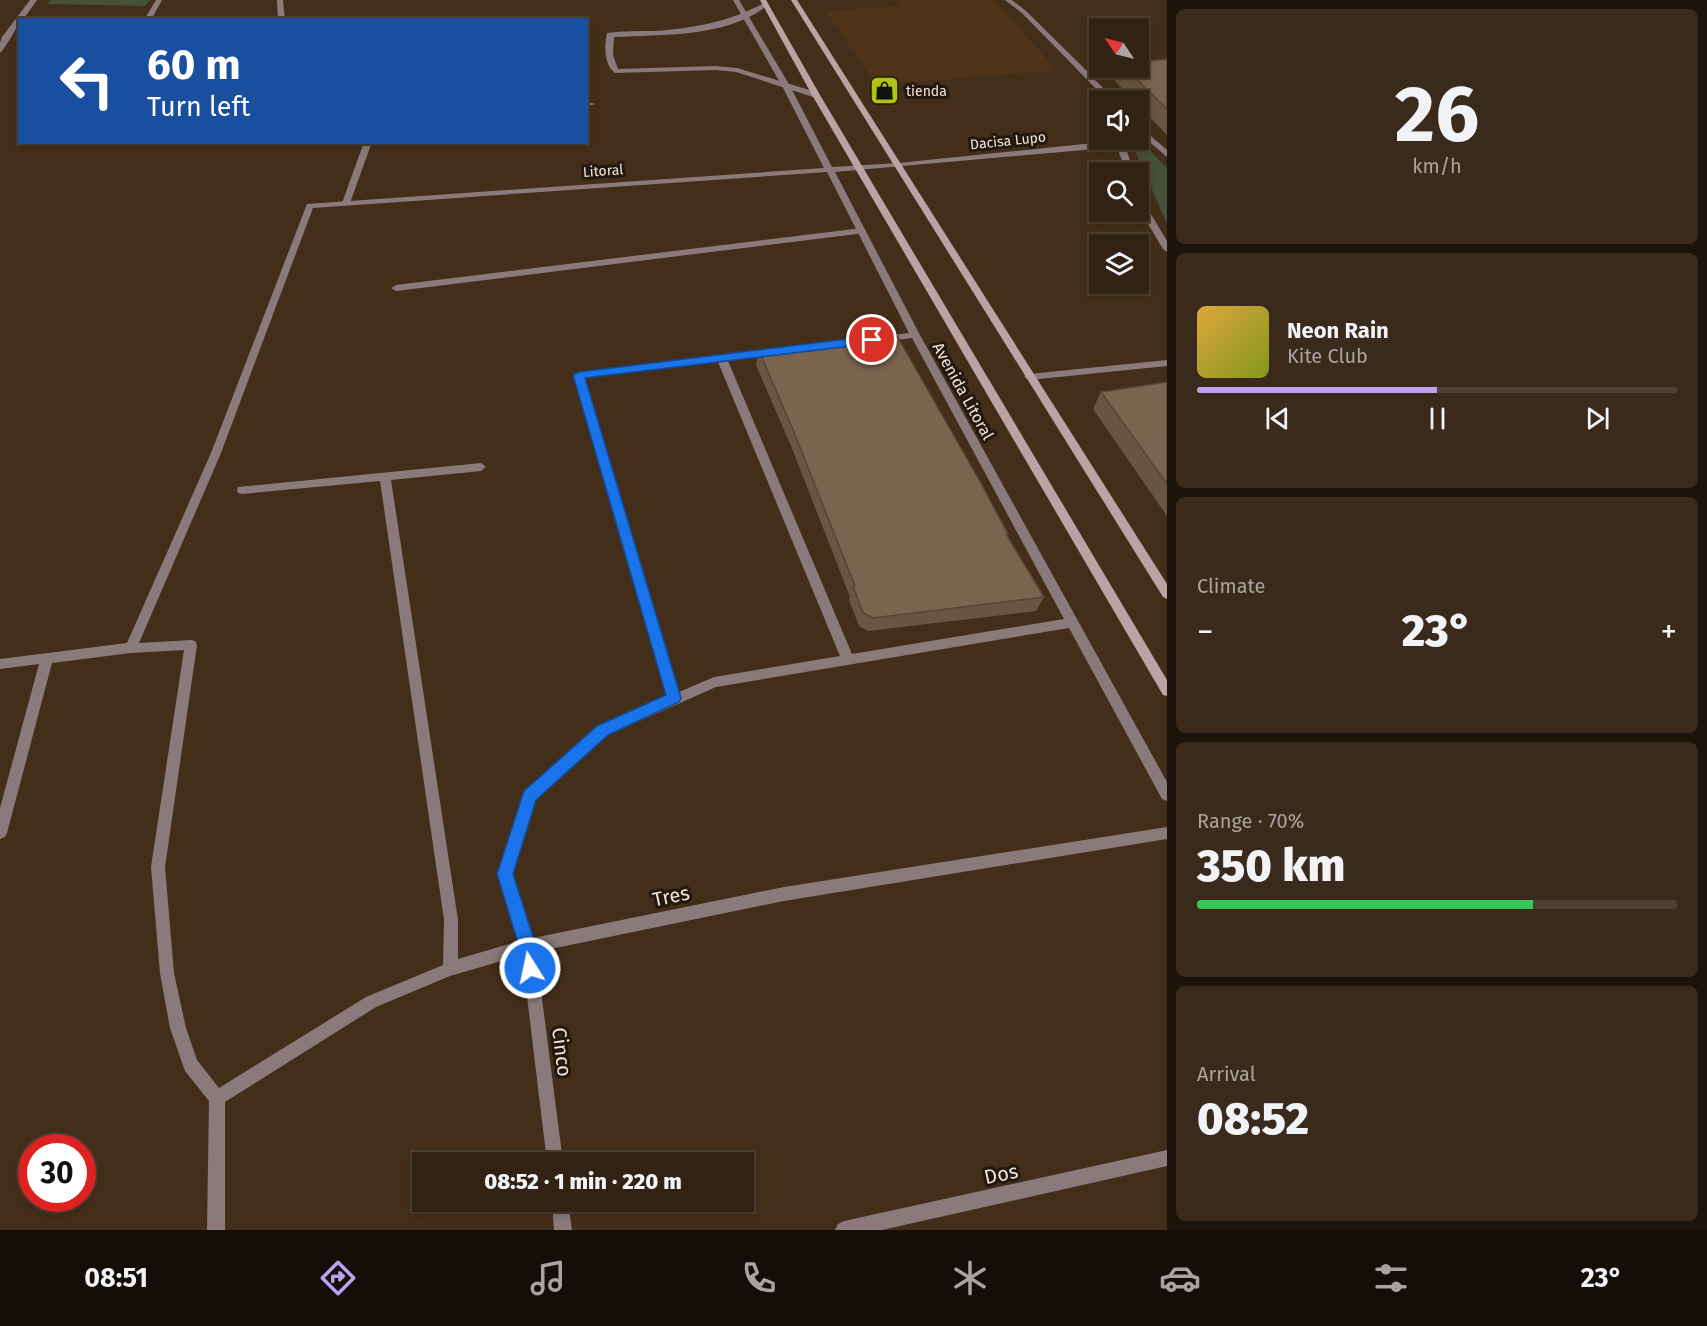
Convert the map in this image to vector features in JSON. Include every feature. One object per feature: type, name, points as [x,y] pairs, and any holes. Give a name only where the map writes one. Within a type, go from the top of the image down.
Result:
[{"type":"main road","points":[[794,0],[1167,594]]},
{"type":"main road","name":"Avenida Litoral","points":[[765,2],[816,95],[1167,691]]},
{"type":"street","points":[[21,18],[34,0]]},
{"type":"street","points":[[148,18],[159,0]]},
{"type":"street","points":[[280,0],[282,18]]},
{"type":"street","name":"Avenida Litoral","points":[[736,0],[786,86],[915,335],[1167,795]]},
{"type":"street","points":[[1008,0],[1024,12],[1100,90]]},
{"type":"street","points":[[765,2],[746,17],[701,29],[610,35],[609,55],[615,71],[715,68],[737,70],[816,95]]},
{"type":"street","points":[[0,51],[18,22]]},
{"type":"street","points":[[1087,76],[1167,66]]},
{"type":"street","points":[[1149,138],[1167,155]]},
{"type":"street","points":[[346,203],[367,144]]},
{"type":"street","name":"Dacisa Lupo","points":[[898,165],[1089,145]]},
{"type":"street","name":"Litoral","points":[[131,648],[216,453],[310,206],[898,165]]},
{"type":"street","points":[[1149,218],[1167,249]]},
{"type":"street","points":[[396,288],[862,231]]},
{"type":"street","points":[[870,340],[915,335]]},
{"type":"street","points":[[674,698],[579,375],[790,350]]},
{"type":"street","points":[[722,358],[848,660]]},
{"type":"street","points":[[1029,377],[1167,363]]},
{"type":"street","points":[[242,490],[481,467]]},
{"type":"street","points":[[385,477],[451,920],[450,969]]},
{"type":"street","name":"Cinco","points":[[554,1152],[528,946],[505,874],[530,796],[603,731],[714,682],[1073,622]]},
{"type":"street","points":[[0,664],[131,648],[191,645],[158,867],[167,973],[178,1028],[191,1065],[217,1098],[216,1230]]},
{"type":"street","points":[[0,833],[47,657]]},
{"type":"street","name":"Tres","points":[[217,1098],[371,1002],[450,969],[528,946],[784,894],[1167,833]]},
{"type":"street","name":"Dos","points":[[844,1230],[1167,1158]]},
{"type":"street","points":[[561,1212],[563,1230]]},
{"type":"shaded area","points":[[895,0],[988,0],[996,2],[1054,67],[1052,71],[876,85],[826,11],[900,6]]},
{"type":"green space","points":[[50,0],[150,0],[145,6],[47,4]]},
{"type":"green space","points":[[1149,149],[1167,168],[1167,224],[1149,183],[1149,162],[1140,162],[1135,150]]},
{"type":"building","points":[[1167,59],[1167,109],[1135,78],[1149,78],[1149,61]]},
{"type":"building","points":[[897,336],[982,485],[1008,534],[1006,534],[1044,597],[873,618],[863,613],[853,586],[855,586],[794,432],[759,351]]},
{"type":"building","points":[[1167,382],[1167,484],[1101,392]]},
{"type":"place","name":"tienda","points":[[885,91]]},
{"type":"route","points":[[530,968],[528,946],[505,874],[530,796],[603,731],[674,698],[651,627],[579,375],[872,340]]}]
